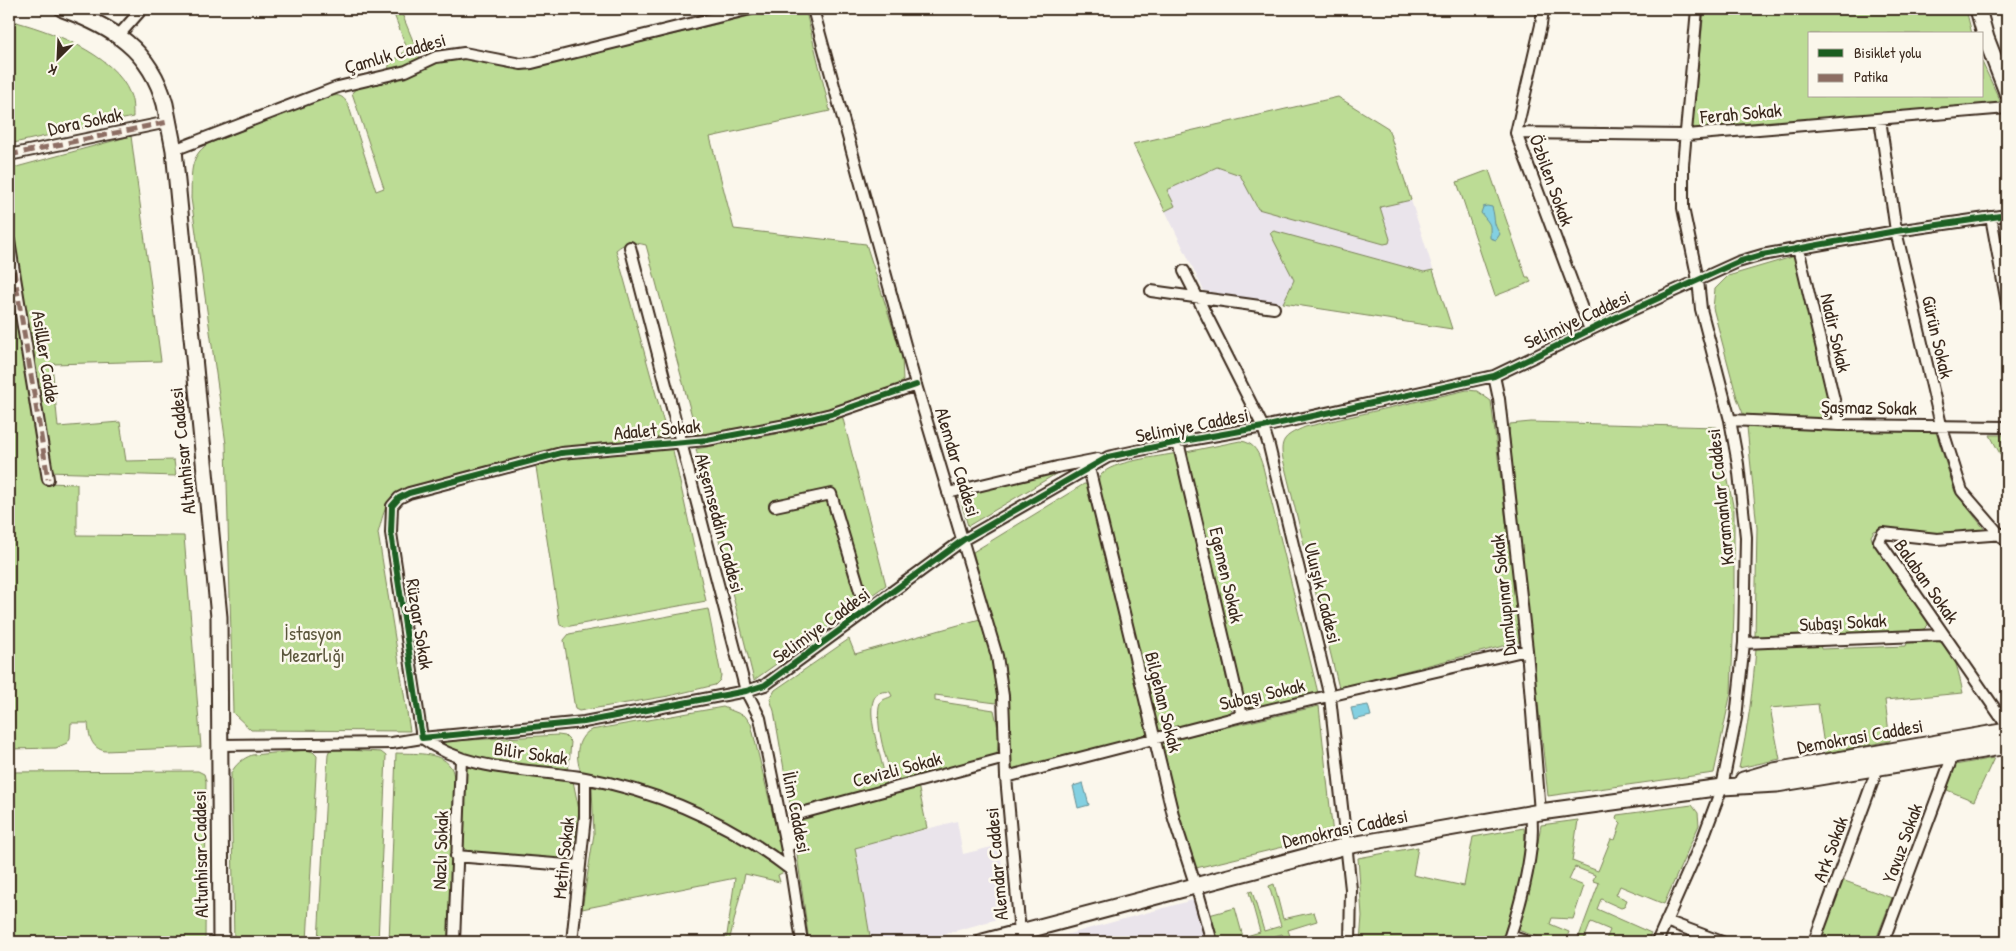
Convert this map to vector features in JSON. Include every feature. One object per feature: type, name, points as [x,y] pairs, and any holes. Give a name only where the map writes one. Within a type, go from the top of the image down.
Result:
[{"type":"main road","name":"Altunhisar Caddesi","points":[[66,9],[119,35],[142,58],[154,78],[164,103],[174,150],[218,617],[222,942]]},
{"type":"main road","points":[[1978,9],[1997,71],[2007,92]]},
{"type":"main road","name":"Demokrasi Caddesi","points":[[1722,787],[1774,771],[2007,728]]},
{"type":"main road","name":"Demokrasi Caddesi","points":[[983,942],[1346,846],[1536,812],[1722,787],[1777,784],[2007,746]]},
{"type":"street","points":[[119,35],[142,9]]},
{"type":"street","name":"Çamlık Caddesi","points":[[174,150],[338,88],[406,71],[436,57],[464,53],[521,64],[532,63],[750,9]]},
{"type":"street","name":"Alemdar Caddesi","points":[[813,9],[916,385],[963,540],[1000,672],[1004,696],[1006,778],[1020,933]]},
{"type":"street","name":"Özbilen Sokak","points":[[1543,9],[1516,133],[1590,330]]},
{"type":"street","name":"Karamanlar Caddesi","points":[[1656,942],[1709,823],[1722,787],[1736,718],[1744,643],[1746,536],[1738,464],[1730,420],[1701,309],[1698,280],[1683,208],[1683,165],[1697,9]]},
{"type":"street","name":"Ferah Sokak","points":[[1516,133],[1687,135],[2007,108]]},
{"type":"street","name":"Gürün Sokak","points":[[1880,120],[1896,230],[1941,426],[1962,491],[2003,534],[2007,543]]},
{"type":"street","name":"Dora Sokak","points":[[9,155],[168,122]]},
{"type":"street","name":"Selimiye Caddesi","points":[[422,738],[584,722],[746,691],[765,685],[963,540],[1108,457],[1178,442],[1263,428],[1494,376],[1698,280],[1738,262],[1762,255],[1896,230],[2007,215]]},
{"type":"street","points":[[1991,217],[2007,303]]},
{"type":"street","name":"Asilller Cadde","points":[[9,241],[48,479]]},
{"type":"street","name":"Akşemseddin Caddesi","points":[[630,247],[746,691]]},
{"type":"street","name":"Nadir Sokak","points":[[1798,248],[1840,425]]},
{"type":"street","name":"Uluışık Caddesi","points":[[1184,271],[1263,428],[1270,446],[1330,697],[1351,889],[1350,942]]},
{"type":"street","points":[[1152,292],[1274,308]]},
{"type":"street","name":"Dumlupınar Sokak","points":[[1494,376],[1499,399],[1527,650],[1536,812],[1529,861],[1509,939]]},
{"type":"street","name":"Adalet Sokak","points":[[390,515],[392,506],[399,498],[409,493],[561,453],[739,435],[786,426],[831,414],[916,385]]},
{"type":"street","name":"Şaşmaz Sokak","points":[[1730,420],[1840,425],[2007,427]]},
{"type":"street","name":"Egemen Sokak","points":[[1178,442],[1242,716]]},
{"type":"street","points":[[948,493],[1057,466],[1108,457]]},
{"type":"street","name":"Bilgehan Sokak","points":[[1089,468],[1174,819],[1212,942]]},
{"type":"street","points":[[775,506],[831,494],[866,611]]},
{"type":"street","name":"Rüzgar Sokak","points":[[390,515],[391,533],[422,738]]},
{"type":"street","name":"Balaban Sokak","points":[[2003,534],[1937,539],[1888,533],[1883,533],[1880,536],[1881,546],[2007,728]]},
{"type":"street","name":"Subaşı Sokak","points":[[1744,643],[1943,635]]},
{"type":"street","name":"Subaşı Sokak","points":[[1006,778],[1242,716],[1527,650]]},
{"type":"street","name":"İlim Caddesi","points":[[746,691],[760,718],[791,870],[802,942]]},
{"type":"street","points":[[220,745],[392,743],[422,738]]},
{"type":"street","name":"Bilir Sokak","points":[[422,738],[439,750],[461,759],[494,766],[585,778],[637,790],[699,814],[746,838],[791,870]]},
{"type":"street","name":"Yavuz Sokak","points":[[1883,942],[1953,755]]},
{"type":"street","name":"Cevizli Sokak","points":[[791,870],[790,827],[798,814],[1005,758]]},
{"type":"street","name":"Nazlı Sokak","points":[[454,942],[461,759]]},
{"type":"street","name":"Ark Sokak","points":[[1814,942],[1878,767]]},
{"type":"street","name":"Metin Sokak","points":[[572,942],[579,866],[586,817],[585,778]]},
{"type":"street","points":[[456,856],[579,866]]},
{"type":"street","points":[[1666,921],[1722,942]]},
{"type":"street","points":[[1509,939],[1528,942]]},
{"type":"shaded area","points":[[1338,97],[1388,128],[1452,329],[1204,291],[1133,144]]},
{"type":"shaded area","points":[[957,821],[963,854],[1000,845],[1005,905],[994,920],[916,942],[871,942],[855,848]]},
{"type":"shaded area","points":[[1193,900],[1206,942],[1040,942]]},
{"type":"green space","points":[[392,9],[400,9],[420,58],[403,66],[388,70],[390,62],[402,55],[406,46]]},
{"type":"green space","name":"İstasyon Mezarlığı","points":[[779,9],[801,9],[806,12],[830,111],[710,137],[734,229],[866,244],[902,356],[903,381],[885,391],[803,415],[740,429],[697,435],[646,245],[634,243],[623,245],[616,250],[668,438],[566,449],[406,491],[398,496],[386,508],[378,533],[410,731],[251,730],[233,713],[226,444],[191,198],[192,168],[197,155],[208,144],[319,100],[340,96],[349,107],[376,191],[384,188],[352,93],[359,87],[400,78],[438,60],[453,57],[472,58],[510,67],[530,69]]},
{"type":"green space","points":[[1704,9],[1966,9],[1972,32],[1808,32],[1808,98],[1984,98],[1984,66],[2002,105],[1692,131]]},
{"type":"green space","points":[[9,20],[60,37],[95,55],[122,79],[130,94],[133,117],[9,144]]},
{"type":"green space","points":[[1338,97],[1388,128],[1411,200],[1380,207],[1390,239],[1389,243],[1384,244],[1258,209],[1240,175],[1217,167],[1167,190],[1175,206],[1165,211],[1133,144]]},
{"type":"green space","points":[[131,136],[161,361],[52,364],[58,427],[120,422],[126,461],[174,460],[176,476],[47,472],[48,483],[77,484],[77,535],[184,536],[201,747],[105,751],[97,747],[92,741],[88,723],[71,723],[70,738],[67,743],[56,748],[9,749],[9,241],[18,268],[9,190],[9,169]]},
{"type":"green space","points":[[1489,170],[1526,277],[1529,277],[1531,282],[1495,296],[1457,182]]},
{"type":"green space","points":[[1274,231],[1424,272],[1433,270],[1452,329],[1283,303],[1294,280],[1270,233]]},
{"type":"green space","points":[[1792,257],[1795,258],[1797,263],[1834,415],[1830,420],[1744,416],[1737,398],[1713,308],[1715,289],[1728,276]]},
{"type":"green space","points":[[1467,390],[1477,391],[1491,401],[1519,625],[1519,642],[1339,688],[1283,459],[1283,442],[1293,432],[1305,427]]},
{"type":"green space","points":[[842,415],[886,585],[754,680],[696,449],[793,431]]},
{"type":"green space","points":[[1531,422],[1717,427],[1734,510],[1734,613],[1731,692],[1714,773],[1548,796],[1509,433],[1510,424]]},
{"type":"green space","points":[[1747,427],[1936,432],[1955,492],[1986,531],[1922,534],[1881,529],[1874,531],[1871,536],[1927,620],[1928,625],[1924,629],[1915,631],[1755,637],[1757,528]]},
{"type":"green space","points":[[1990,435],[2007,435],[2007,467]]},
{"type":"green space","points":[[1240,441],[1253,446],[1258,453],[1263,467],[1318,693],[1254,708],[1245,704],[1186,452]]},
{"type":"green space","points":[[672,446],[706,601],[565,627],[560,625],[536,467],[572,455]]},
{"type":"green space","points":[[1177,453],[1233,709],[1228,714],[1159,733],[1098,491],[1098,483],[1101,475],[1106,470],[1115,466],[1136,460]]},
{"type":"green space","points":[[1059,472],[968,526],[959,495]]},
{"type":"green space","points":[[1084,484],[1091,485],[1148,735],[1144,738],[1011,771],[1009,704],[1004,668],[973,552]]},
{"type":"green space","points":[[708,609],[721,675],[720,680],[715,685],[669,696],[579,711],[575,709],[564,640],[569,634]]},
{"type":"green space","points":[[980,619],[995,671],[996,703],[935,695],[935,701],[994,710],[999,733],[997,755],[898,780],[889,767],[885,756],[879,720],[881,702],[892,696],[890,692],[878,693],[873,702],[872,715],[885,784],[791,810],[774,711],[770,699],[775,690],[849,639],[855,654]]},
{"type":"green space","points":[[1938,641],[1953,656],[1963,693],[1885,700],[1890,741],[1825,753],[1818,704],[1770,708],[1780,759],[1739,768],[1750,708],[1756,648],[1820,645],[1821,649],[1906,646],[1907,643]]},
{"type":"green space","points":[[1319,706],[1333,835],[1196,868],[1188,850],[1162,745],[1165,741]]},
{"type":"green space","points":[[723,707],[745,716],[751,724],[783,857],[735,826],[682,801],[638,786],[582,774],[578,762],[579,744],[582,738],[591,730]]},
{"type":"green space","points":[[565,736],[571,742],[569,765],[566,771],[516,765],[483,758],[435,742]]},
{"type":"green space","points":[[330,749],[381,752],[386,756],[378,942],[318,942],[328,754]]},
{"type":"green space","points":[[306,750],[313,752],[317,756],[307,942],[234,942],[231,773],[240,762],[252,755]]},
{"type":"green space","points":[[396,753],[425,754],[440,758],[450,766],[453,773],[455,785],[449,942],[389,942]]},
{"type":"green space","points":[[1994,758],[1974,801],[1947,790],[1955,765]]},
{"type":"green space","points":[[466,764],[491,772],[573,781],[579,810],[572,861],[480,853],[466,850],[463,846]]},
{"type":"green space","points":[[198,771],[204,774],[206,781],[205,942],[9,942],[9,772]]},
{"type":"green space","points":[[918,785],[927,828],[855,848],[871,942],[809,942],[794,832],[799,819]]},
{"type":"green space","points":[[592,787],[617,791],[666,806],[712,827],[778,865],[784,872],[778,875],[780,882],[745,874],[729,942],[726,942],[735,878],[582,909],[594,834]]},
{"type":"green space","points":[[1692,805],[1698,813],[1699,825],[1664,904],[1620,886],[1616,895],[1627,900],[1624,907],[1621,908],[1601,899],[1597,909],[1651,933],[1647,942],[1605,942],[1610,930],[1591,922],[1583,942],[1577,942],[1599,883],[1593,881],[1595,875],[1575,867],[1569,880],[1584,886],[1573,919],[1552,918],[1550,924],[1569,932],[1565,942],[1551,942],[1518,930],[1541,825],[1578,820],[1572,861],[1598,871],[1611,839],[1615,840],[1621,823],[1616,818],[1617,815]]},
{"type":"green space","points":[[1524,828],[1525,841],[1522,870],[1502,942],[1360,942],[1362,916],[1358,858],[1418,847],[1413,875],[1464,886],[1473,837]]},
{"type":"green space","points":[[1842,880],[1892,898],[1875,942],[1819,942]]},
{"type":"green space","points":[[1274,884],[1283,919],[1314,912],[1317,921],[1288,930],[1292,942],[1285,942],[1282,934],[1255,942],[1217,942],[1209,915],[1235,908],[1243,937],[1260,932],[1249,892],[1252,891],[1264,931],[1281,926],[1269,886]]},
{"type":"water","points":[[1483,207],[1492,207],[1495,224],[1500,234],[1496,240],[1490,238],[1490,225],[1481,213]]},
{"type":"water","points":[[1368,705],[1371,716],[1354,720],[1351,708]]},
{"type":"water","points":[[1083,783],[1089,805],[1078,808],[1073,786]]},
{"type":"marked path","points":[[9,155],[168,122]]},
{"type":"marked path","points":[[9,241],[48,479]]},
{"type":"cycle path","points":[[916,385],[831,414],[786,425],[707,440],[561,453],[409,493],[399,498],[392,506],[391,533],[422,738],[584,722],[746,691],[765,685],[963,540],[1108,457],[1263,427],[1494,376],[1738,262],[1762,255],[1896,231],[2007,215]]}]
